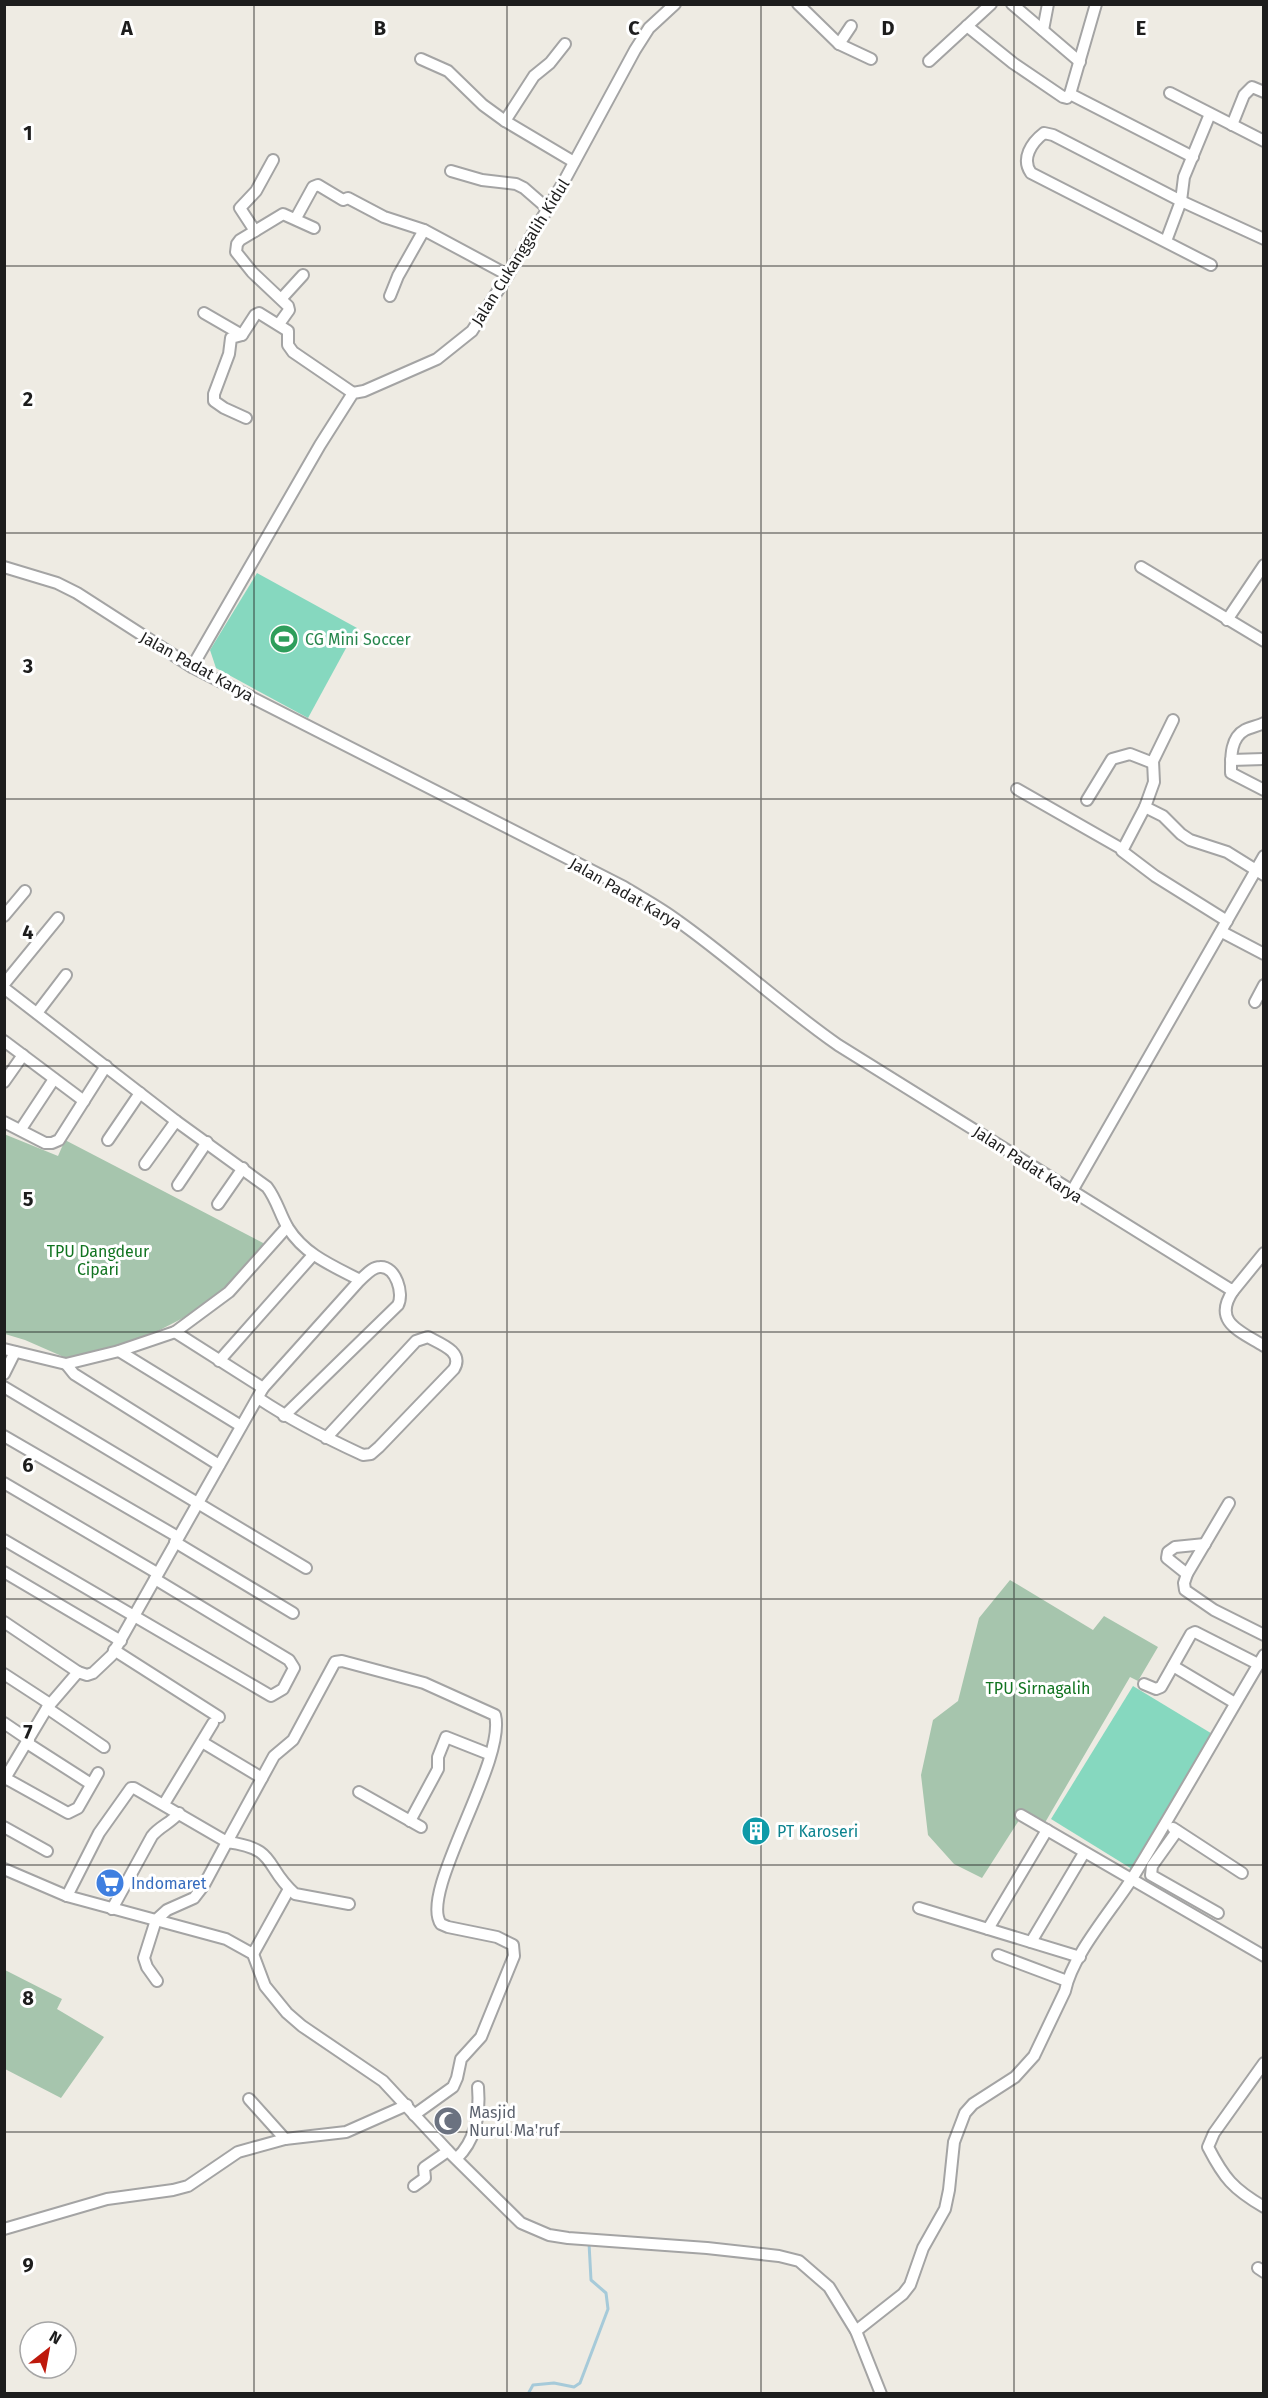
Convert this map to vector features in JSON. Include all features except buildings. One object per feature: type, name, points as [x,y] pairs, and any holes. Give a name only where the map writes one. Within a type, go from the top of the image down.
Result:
[{"type":"street","name":"Jalan Cukanggalih Kidul","points":[[352,393],[364,392],[415,370],[451,349],[472,331],[508,275],[574,162],[634,50],[649,28],[675,4]]},
{"type":"street","points":[[798,4],[840,44],[872,59]]},
{"type":"street","points":[[929,61],[991,4]]},
{"type":"street","points":[[1012,4],[1080,62]]},
{"type":"street","points":[[1043,30],[1048,4]]},
{"type":"street","points":[[967,26],[1013,63],[1067,98],[1080,62],[1096,4]]},
{"type":"street","points":[[840,44],[851,27]]},
{"type":"street","points":[[505,121],[534,76],[550,63],[565,44]]},
{"type":"street","points":[[421,59],[448,71],[483,105],[505,121],[574,162]]},
{"type":"street","points":[[1232,125],[1246,92],[1252,87],[1263,92]]},
{"type":"street","points":[[1170,93],[1263,141]]},
{"type":"street","points":[[1070,94],[1193,157]]},
{"type":"street","points":[[1166,241],[1181,201],[1184,177],[1210,114]]},
{"type":"street","points":[[1211,265],[1031,173],[1026,166],[1027,156],[1035,140],[1044,134],[1053,135],[1181,201],[1263,239]]},
{"type":"street","points":[[255,231],[240,208],[256,191],[273,160]]},
{"type":"street","points":[[451,171],[482,180],[516,184],[547,208]]},
{"type":"street","points":[[296,218],[313,187],[318,185],[343,200],[348,198],[384,217],[424,230],[508,275]]},
{"type":"street","points":[[279,324],[289,310],[282,298],[252,272],[236,252],[237,244],[280,214],[285,213],[315,228]]},
{"type":"street","points":[[390,296],[398,276],[424,230]]},
{"type":"street","points":[[282,298],[303,275]]},
{"type":"street","points":[[204,313],[242,335]]},
{"type":"street","points":[[192,667],[352,393],[293,352],[288,345],[288,331],[262,314],[257,314],[242,335],[231,338],[214,400],[224,408],[246,418]]},
{"type":"street","points":[[1227,620],[1263,566]]},
{"type":"street","name":"Jalan Padat Karya","points":[[4,567],[57,582],[192,667],[624,887],[679,921],[829,1039],[1233,1292]]},
{"type":"street","points":[[1141,567],[1263,641]]},
{"type":"street","points":[[1122,849],[1145,807],[1154,782],[1153,763],[1173,720]]},
{"type":"street","points":[[1263,723],[1244,730],[1237,738],[1232,748],[1231,760],[1231,773],[1263,790]]},
{"type":"street","points":[[1087,800],[1112,759],[1131,754],[1153,763]]},
{"type":"street","points":[[1231,760],[1263,759]]},
{"type":"street","points":[[1017,789],[1122,849],[1123,853],[1147,870],[1227,921]]},
{"type":"street","points":[[1145,807],[1163,816],[1190,840],[1227,852],[1260,872]]},
{"type":"street","points":[[1072,1191],[1227,921],[1260,872],[1263,856]]},
{"type":"street","points":[[4,916],[25,891]]},
{"type":"street","points":[[58,918],[4,986],[176,1121],[267,1187],[276,1198],[287,1227],[301,1244],[313,1255],[360,1280]]},
{"type":"street","points":[[1222,932],[1263,954]]},
{"type":"street","points":[[37,1013],[66,975]]},
{"type":"street","points":[[1255,1002],[1263,985]]},
{"type":"street","points":[[4,1041],[84,1101]]},
{"type":"street","points":[[4,1082],[23,1055]]},
{"type":"street","points":[[4,1122],[45,1143],[59,1140],[106,1066]]},
{"type":"street","points":[[21,1130],[54,1079]]},
{"type":"street","points":[[108,1140],[140,1093]]},
{"type":"street","points":[[145,1164],[176,1121]]},
{"type":"street","points":[[178,1185],[207,1142]]},
{"type":"street","points":[[218,1204],[243,1168]]},
{"type":"street","points":[[4,1374],[10,1350],[66,1364],[119,1351],[175,1332],[229,1292],[287,1227]]},
{"type":"street","points":[[1263,1253],[1233,1292],[1226,1305],[1226,1319],[1231,1325],[1263,1346]]},
{"type":"street","points":[[219,1361],[313,1255]]},
{"type":"street","points":[[4,1622],[78,1672],[87,1675],[93,1673],[121,1641],[260,1393],[360,1280],[376,1268],[385,1267],[399,1287],[399,1303],[284,1416]]},
{"type":"street","points":[[175,1332],[219,1361],[260,1393],[284,1416],[326,1438],[363,1455],[371,1454],[454,1369],[458,1362],[457,1357],[428,1337],[416,1341],[326,1438]]},
{"type":"street","points":[[119,1351],[241,1426]]},
{"type":"street","points":[[66,1364],[74,1374],[219,1465]]},
{"type":"street","points":[[4,1387],[306,1568]]},
{"type":"street","points":[[4,1436],[293,1613]]},
{"type":"street","points":[[4,1483],[289,1660],[294,1668],[292,1675],[283,1689],[271,1696],[4,1540]]},
{"type":"street","points":[[1229,1503],[1187,1574],[1184,1583],[1185,1590],[1214,1610],[1263,1635]]},
{"type":"street","points":[[1187,1574],[1167,1558],[1168,1552],[1175,1547],[1205,1544]]},
{"type":"street","points":[[4,1572],[121,1641]]},
{"type":"street","points":[[856,2331],[903,2294],[910,2285],[923,2248],[945,2209],[954,2142],[965,2113],[973,2104],[1015,2077],[1034,2056],[1080,1957],[1132,1879],[1261,1660],[1195,1632],[1191,1634],[1160,1688],[1156,1689],[1144,1684]]},
{"type":"street","points":[[114,1650],[216,1720],[164,1804]]},
{"type":"street","points":[[158,1981],[147,1967],[144,1958],[156,1920],[167,1910],[194,1898],[204,1885],[277,1752],[293,1740],[335,1662],[342,1661],[424,1683],[495,1715],[497,1728],[478,1792],[450,1858],[437,1914],[438,1920],[448,1927],[504,1940],[513,1945],[514,1956],[481,2037],[461,2060],[453,2088],[414,2115]]},
{"type":"street","points":[[1173,1666],[1235,1703]]},
{"type":"street","points":[[78,1672],[48,1706],[6,1775],[68,1813],[78,1808],[98,1773]]},
{"type":"street","points":[[4,1674],[104,1747]]},
{"type":"street","points":[[4,1724],[91,1784]]},
{"type":"street","points":[[410,1821],[438,1769],[438,1757],[446,1737],[489,1754]]},
{"type":"street","points":[[202,1742],[262,1778]]},
{"type":"street","points":[[67,1896],[99,1833],[128,1789],[134,1788],[227,1842],[249,1844],[261,1851],[270,1860],[288,1889],[295,1894],[312,1899],[349,1904]]},
{"type":"street","points":[[359,1792],[421,1827]]},
{"type":"street","points":[[112,1909],[152,1836],[157,1829],[179,1814]]},
{"type":"street","points":[[1021,1815],[1263,1956]]},
{"type":"street","points":[[1165,1822],[1242,1873]]},
{"type":"street","points":[[4,1827],[47,1851]]},
{"type":"street","points":[[988,1929],[1047,1830]]},
{"type":"street","points":[[1178,1831],[1155,1861],[1151,1875],[1218,1913]]},
{"type":"street","points":[[1031,1942],[1084,1853]]},
{"type":"street","points":[[4,1869],[67,1896],[226,1939],[253,1954],[265,1986],[287,2013],[302,2026],[375,2074],[521,2223],[549,2235],[734,2251],[779,2256],[799,2261],[830,2287],[856,2331],[880,2394]]},
{"type":"street","points":[[253,1954],[288,1889]]},
{"type":"street","points":[[919,1908],[1080,1957]]},
{"type":"street","points":[[998,1955],[1067,1981]]},
{"type":"street","points":[[1262,2068],[1214,2133],[1208,2147],[1221,2172],[1236,2190],[1263,2207]]},
{"type":"street","points":[[457,2158],[470,2142],[477,2118],[478,2087]]},
{"type":"street","points":[[249,2099],[285,2139]]},
{"type":"street","points":[[4,2229],[107,2199],[188,2186],[238,2152],[285,2139],[346,2132],[407,2105]]},
{"type":"street","points":[[414,2186],[427,2176],[423,2168],[448,2151]]},
{"type":"green space","name":"CG Mini Soccer","points":[[257,573],[357,628],[308,718],[216,668],[210,650]]},
{"type":"green space","name":"TPU Dangdeur Cipari","points":[[4,1134],[58,1156],[65,1140],[265,1244],[212,1303],[125,1348],[73,1361],[25,1340],[5,1334]]},
{"type":"green space","name":"TPU Sirnagalih","points":[[1010,1580],[1093,1630],[1104,1616],[1158,1647],[1138,1681],[1130,1677],[1043,1826],[1023,1814],[982,1878],[954,1864],[928,1835],[921,1775],[933,1720],[958,1701],[979,1618]]},
{"type":"green space","points":[[1133,1686],[1214,1735],[1132,1869],[1051,1819]]},
{"type":"green space","points":[[5,1970],[62,1999],[57,2009],[104,2037],[61,2098],[5,2069]]},
{"type":"waterway","points":[[528,2394],[533,2385],[554,2383],[574,2387],[580,2383],[608,2309],[606,2293],[591,2280],[589,2243]]},
{"type":"place","name":"CG Mini Soccer","points":[[284,639]]},
{"type":"place","name":"PT Karoseri","points":[[756,1831]]},
{"type":"place","name":"Indomaret","points":[[110,1883]]},
{"type":"place","name":"Masjid Nurul Ma'ruf","points":[[448,2121]]}]
